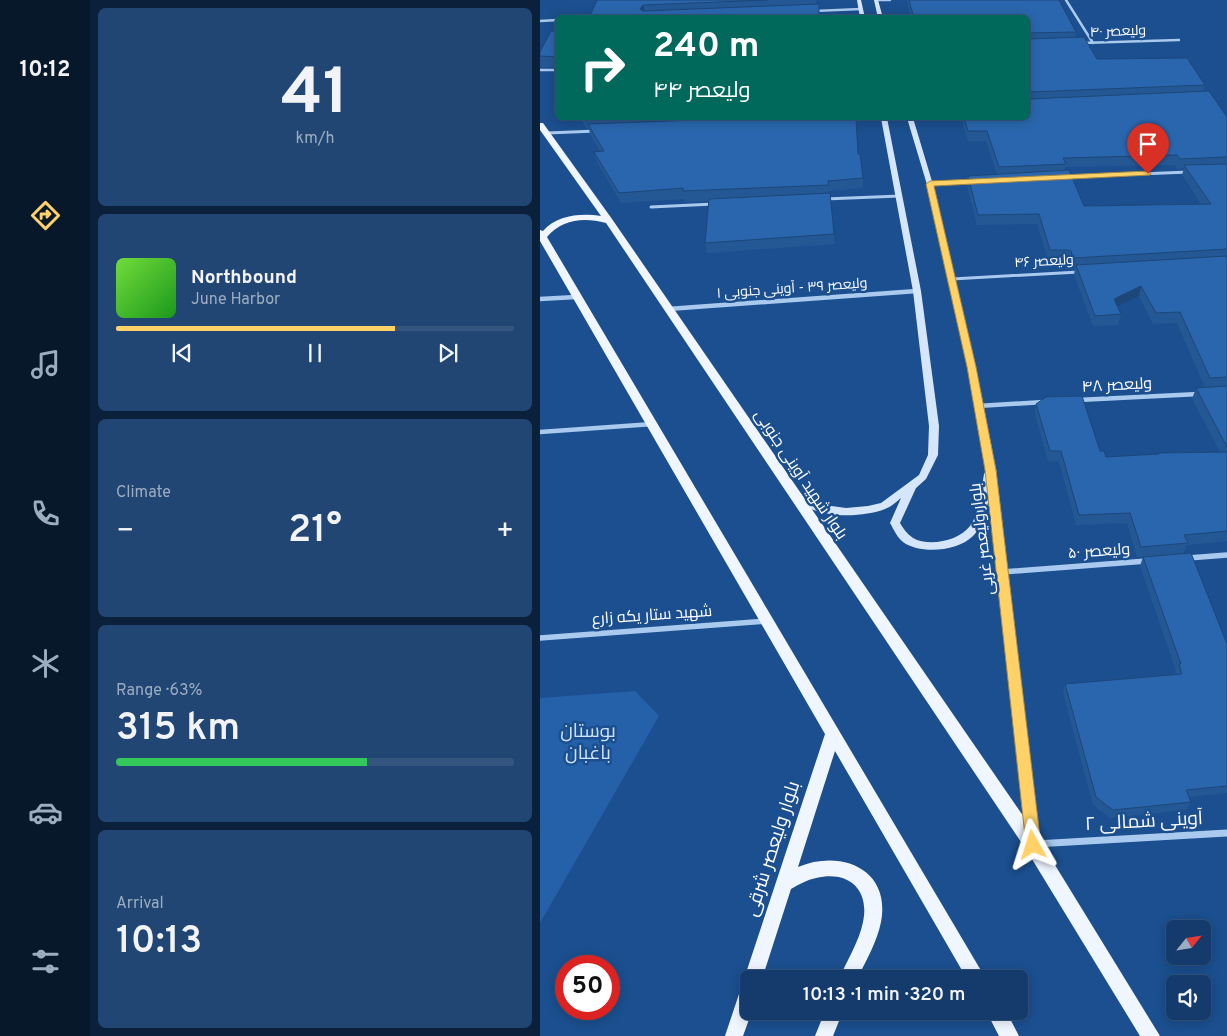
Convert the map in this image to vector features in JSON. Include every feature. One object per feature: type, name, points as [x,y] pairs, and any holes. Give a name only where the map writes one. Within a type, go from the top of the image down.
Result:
[{"type":"main road","points":[[859,0],[862,15]]},
{"type":"main road","points":[[876,0],[881,15]]},
{"type":"main road","points":[[793,492],[814,507],[846,512],[884,506],[923,477],[933,455],[934,426],[917,291],[884,120]]},
{"type":"main road","name":"بلوار ولیعصر غربی","points":[[911,120],[930,184],[952,279],[972,367],[991,470],[1033,845]]},
{"type":"main road","name":"بلوار شهید آوینی جنوبی","points":[[543,129],[609,221],[1033,845],[1152,1036]]},
{"type":"main road","points":[[609,221],[600,218],[577,217],[554,224],[541,235],[972,970]]},
{"type":"main road","points":[[912,487],[895,523],[901,533],[911,541],[928,545],[946,543],[969,534],[977,522],[991,470]]},
{"type":"main road","name":"بلوار ولیعصر شرقی","points":[[756,970],[834,733]]},
{"type":"main road","points":[[784,884],[807,872],[824,868],[846,870],[865,880],[873,901],[872,922],[852,970]]},
{"type":"main road","points":[[734,1036],[740,1018]]},
{"type":"main road","points":[[824,1036],[830,1020]]},
{"type":"main road","points":[[1001,1020],[1010,1036]]},
{"type":"street","points":[[876,0],[890,0]]},
{"type":"street","points":[[1066,0],[1093,43]]},
{"type":"street","points":[[812,11],[861,9]]},
{"type":"street","points":[[540,21],[555,20]]},
{"type":"street","name":"ولیعصر ۴۰","points":[[1074,44],[1179,40]]},
{"type":"street","points":[[540,70],[555,70]]},
{"type":"street","points":[[543,129],[605,131]]},
{"type":"street","points":[[1058,178],[1197,171]]},
{"type":"street","points":[[930,184],[979,181]]},
{"type":"street","points":[[820,200],[900,196]]},
{"type":"street","points":[[651,207],[721,204]]},
{"type":"street","name":"ولیعصر ۴۶","points":[[952,279],[1090,271]]},
{"type":"street","name":"ولیعصر ۳۹ - آوینی جنوبی ۱","points":[[668,310],[917,291]]},
{"type":"street","points":[[540,299],[576,297]]},
{"type":"street","name":"ولیعصر ۴۸","points":[[1067,401],[1207,393]]},
{"type":"street","points":[[978,406],[1047,402]]},
{"type":"street","points":[[540,432],[653,424]]},
{"type":"street","points":[[1178,559],[1227,555]]},
{"type":"street","name":"ولیعصر ۵۰","points":[[1003,572],[1149,561]]},
{"type":"street","name":"شهید ستار یکه زارع","points":[[540,638],[767,621]]},
{"type":"street","name":"آوینی شمالی ۲","points":[[1033,845],[1227,833]]},
{"type":"green space","name":"بوستان باغبان","points":[[635,691],[659,716],[540,923],[540,698]]},
{"type":"building","points":[[597,0],[768,0],[643,5],[640,9],[643,11],[819,4],[819,15],[590,15]]},
{"type":"building","points":[[909,0],[1059,0],[1076,32],[1030,33],[1030,15],[913,15]]},
{"type":"building","points":[[551,31],[555,31],[555,57],[540,56],[540,52]]},
{"type":"building","points":[[1084,37],[1097,59],[1187,58],[1205,85],[1030,92],[1030,39]]},
{"type":"building","points":[[1209,91],[1227,117],[1227,157],[1180,159],[1177,155],[1063,158],[1066,164],[999,167],[987,131],[968,131],[965,120],[1030,120],[1030,99]]},
{"type":"building","points":[[697,120],[856,120],[858,154],[860,154],[863,178],[828,181],[829,185],[683,191],[683,188],[619,193],[594,152],[604,151],[588,124]]},
{"type":"building","points":[[1227,164],[1227,249],[1073,258],[1071,251],[1050,250],[1039,214],[978,215],[968,176],[1069,170],[1084,206],[1211,204],[1184,165]]},
{"type":"building","points":[[830,193],[834,234],[705,243],[709,199]]},
{"type":"building","points":[[1227,256],[1227,377],[1210,378],[1180,312],[1156,313],[1141,286],[1114,299],[1121,314],[1095,316],[1076,265]]},
{"type":"building","points":[[1227,386],[1227,447],[1196,388]]},
{"type":"building","points":[[1082,396],[1100,451],[1104,451],[1106,457],[1159,453],[1227,452],[1227,531],[1184,535],[1188,543],[1141,547],[1130,513],[1079,515],[1061,451],[1050,451],[1036,404],[1046,397]]},
{"type":"building","points":[[1191,553],[1227,644],[1227,786],[1186,790],[1191,802],[1113,810],[1096,797],[1065,684],[1182,674],[1179,664],[1181,664],[1143,557]]},
{"type":"route","points":[[1033,845],[998,519],[991,470],[972,367],[930,184],[1148,174]]}]
